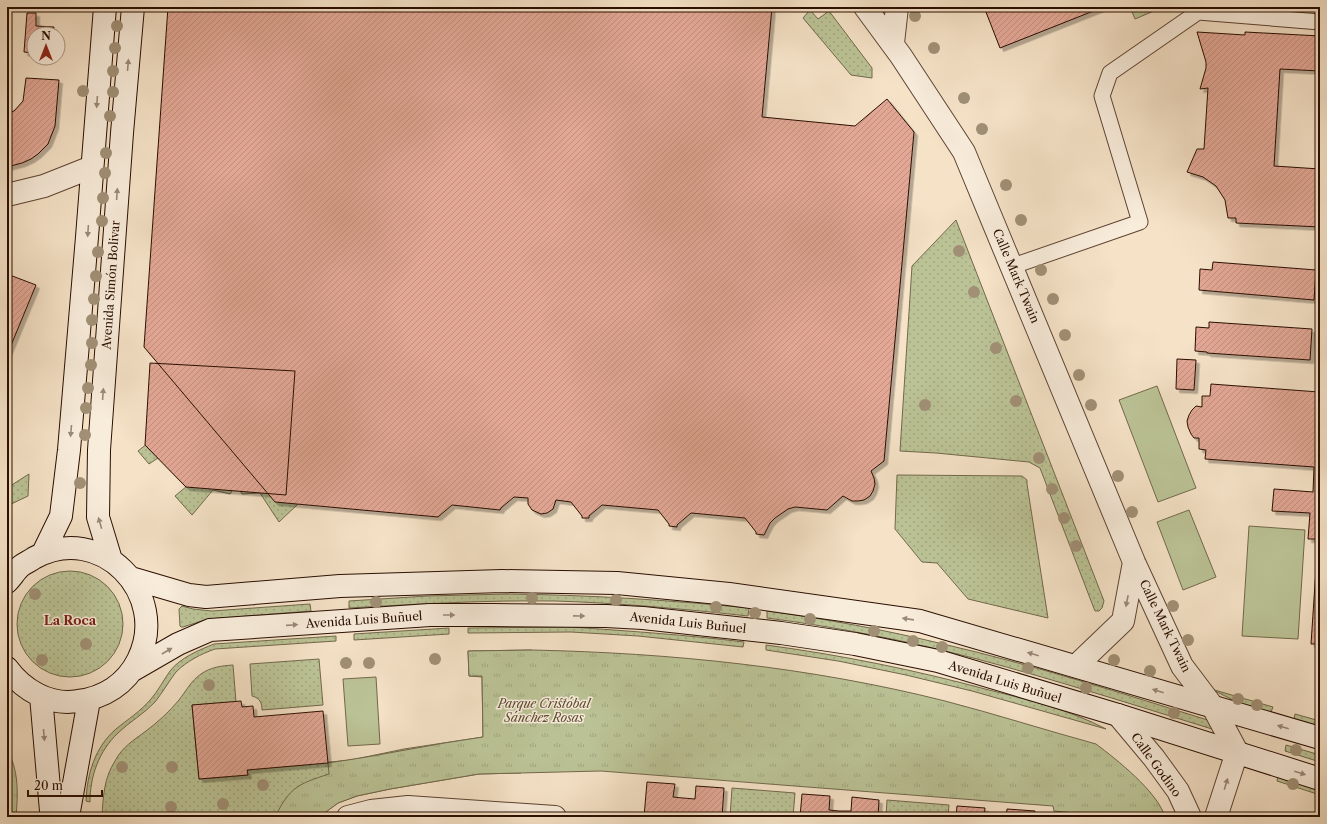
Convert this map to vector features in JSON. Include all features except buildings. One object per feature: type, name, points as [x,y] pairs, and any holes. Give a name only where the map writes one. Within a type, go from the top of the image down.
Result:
[{"type":"main road","points":[[43,553],[61,516],[70,442],[105,7]]},
{"type":"main road","name":"Avenida Simón Bolivar","points":[[111,560],[98,517],[99,450],[122,133],[133,7]]},
{"type":"main road","name":"Calle Mark Twain","points":[[865,7],[892,43],[964,152],[1013,266],[1134,562],[1182,666],[1213,708]]},
{"type":"main road","points":[[892,43],[897,7]]},
{"type":"main road","points":[[7,195],[44,186],[92,167]]},
{"type":"main road","points":[[7,582],[21,566],[43,553],[71,548],[99,554],[111,560],[131,578],[143,600],[147,624],[144,648],[133,670],[106,693],[89,700],[73,702],[57,701],[41,696],[26,688],[13,677],[7,668]]},
{"type":"main road","name":"Calle Mark Twain","points":[[1076,666],[1123,621],[1134,562]]},
{"type":"main road","points":[[131,578],[189,595],[206,597],[348,586],[502,581],[617,583],[742,596],[920,621],[1076,666],[1213,708],[1320,738]]},
{"type":"main road","name":"Avenida Luis Buñuel","points":[[133,670],[178,644],[210,630],[430,615],[606,616],[643,618],[757,630],[855,644],[938,662],[1118,715],[1320,780]]},
{"type":"main road","points":[[41,696],[51,811],[53,817]]},
{"type":"main road","points":[[66,817],[69,812],[89,700]]},
{"type":"main road","points":[[1213,708],[1236,752],[1216,817]]},
{"type":"main road","name":"Calle Godino","points":[[1118,715],[1154,758],[1178,791],[1190,817]]},
{"type":"main road","points":[[348,817],[408,806],[418,806],[555,817]]},
{"type":"lane","points":[[1013,266],[1140,222],[1102,96],[1110,73],[1198,12],[1320,22]]},
{"type":"green space","points":[[1130,7],[1161,7],[1161,8],[1135,19]]},
{"type":"green space","points":[[810,10],[818,19],[829,11],[872,68],[872,78],[851,75],[803,18]]},
{"type":"green space","points":[[956,220],[1104,601],[1102,608],[1099,611],[1095,611],[1040,468],[1029,462],[900,451],[912,266]]},
{"type":"green space","points":[[1157,386],[1196,488],[1158,502],[1119,400]]},
{"type":"green space","points":[[172,424],[158,458],[149,464],[138,451]]},
{"type":"green space","points":[[216,462],[298,504],[279,522],[260,493],[242,494],[236,485],[230,494],[213,490],[192,515],[175,496]]},
{"type":"green space","points":[[29,474],[28,496],[7,506],[7,488]]},
{"type":"green space","points":[[897,475],[1022,476],[1027,480],[1048,618],[968,599],[937,563],[922,562],[895,529]]},
{"type":"green space","points":[[1189,510],[1216,577],[1183,590],[1157,522]]},
{"type":"green space","points":[[1249,526],[1305,530],[1298,639],[1242,636]]},
{"type":"green space","points":[[70,571],[90,575],[107,587],[119,604],[123,624],[119,644],[107,661],[90,673],[70,677],[50,673],[33,661],[21,644],[17,624],[21,604],[33,587],[50,575]]},
{"type":"green space","points":[[509,594],[629,598],[749,608],[748,616],[604,603],[555,601],[478,602],[349,608],[349,601],[427,596]]},
{"type":"green space","points":[[310,604],[311,611],[208,619],[183,627],[180,626],[179,609],[182,606],[212,611]]},
{"type":"green space","points":[[767,611],[878,630],[977,652],[1079,680],[1214,722],[1212,729],[1066,684],[977,659],[872,635],[767,618]]},
{"type":"green space","points":[[571,627],[680,635],[744,642],[743,647],[638,636],[571,632],[468,633],[468,628]]},
{"type":"green space","points":[[449,628],[449,634],[354,640],[354,634]]},
{"type":"green space","points":[[336,636],[336,641],[215,649],[189,661],[176,672],[155,702],[111,740],[97,764],[90,792],[90,802],[86,801],[90,771],[103,744],[116,729],[147,703],[156,693],[174,666],[184,658],[214,644]]},
{"type":"green space","points":[[766,645],[850,658],[961,683],[1049,706],[1078,716],[1106,729],[972,691],[906,675],[838,661],[766,650]]},
{"type":"green space","points":[[532,650],[521,773],[479,774],[357,796],[338,803],[319,817],[102,817],[106,781],[111,767],[118,756],[129,744],[171,709],[194,680],[212,668],[233,665],[236,702],[192,705],[199,779],[248,775],[247,770],[351,760],[404,749],[483,737],[482,677],[469,676],[468,651]]},
{"type":"green space","name":"Parque Cristóbal Sánchez Rosas","points":[[532,650],[636,654],[688,658],[792,671],[894,689],[983,711],[1096,744],[1125,767],[1145,787],[1161,807],[1165,817],[1098,817],[1096,815],[1054,811],[1053,806],[601,771],[479,774],[357,796],[338,803],[319,817],[275,817],[285,799],[296,788],[302,784],[329,774],[328,763],[483,737],[482,676],[469,676],[468,651]]},
{"type":"green space","points":[[319,659],[323,705],[262,710],[260,701],[252,696],[250,664]]},
{"type":"green space","points":[[376,677],[380,744],[348,746],[343,679]]},
{"type":"green space","points":[[1211,689],[1273,707],[1271,712],[1239,703]]},
{"type":"green space","points":[[1295,714],[1320,721],[1320,727],[1294,719]]},
{"type":"green space","points":[[1286,745],[1320,755],[1320,762],[1285,751]]},
{"type":"green space","points":[[7,749],[16,774],[16,817],[7,817]]},
{"type":"green space","points":[[1278,776],[1320,789],[1320,795],[1277,781]]},
{"type":"green space","points":[[732,788],[795,793],[793,817],[730,817]]},
{"type":"green space","points":[[887,800],[949,805],[948,817],[886,817]]},
{"type":"district","name":"La Roca","points":[[70,620]]}]
